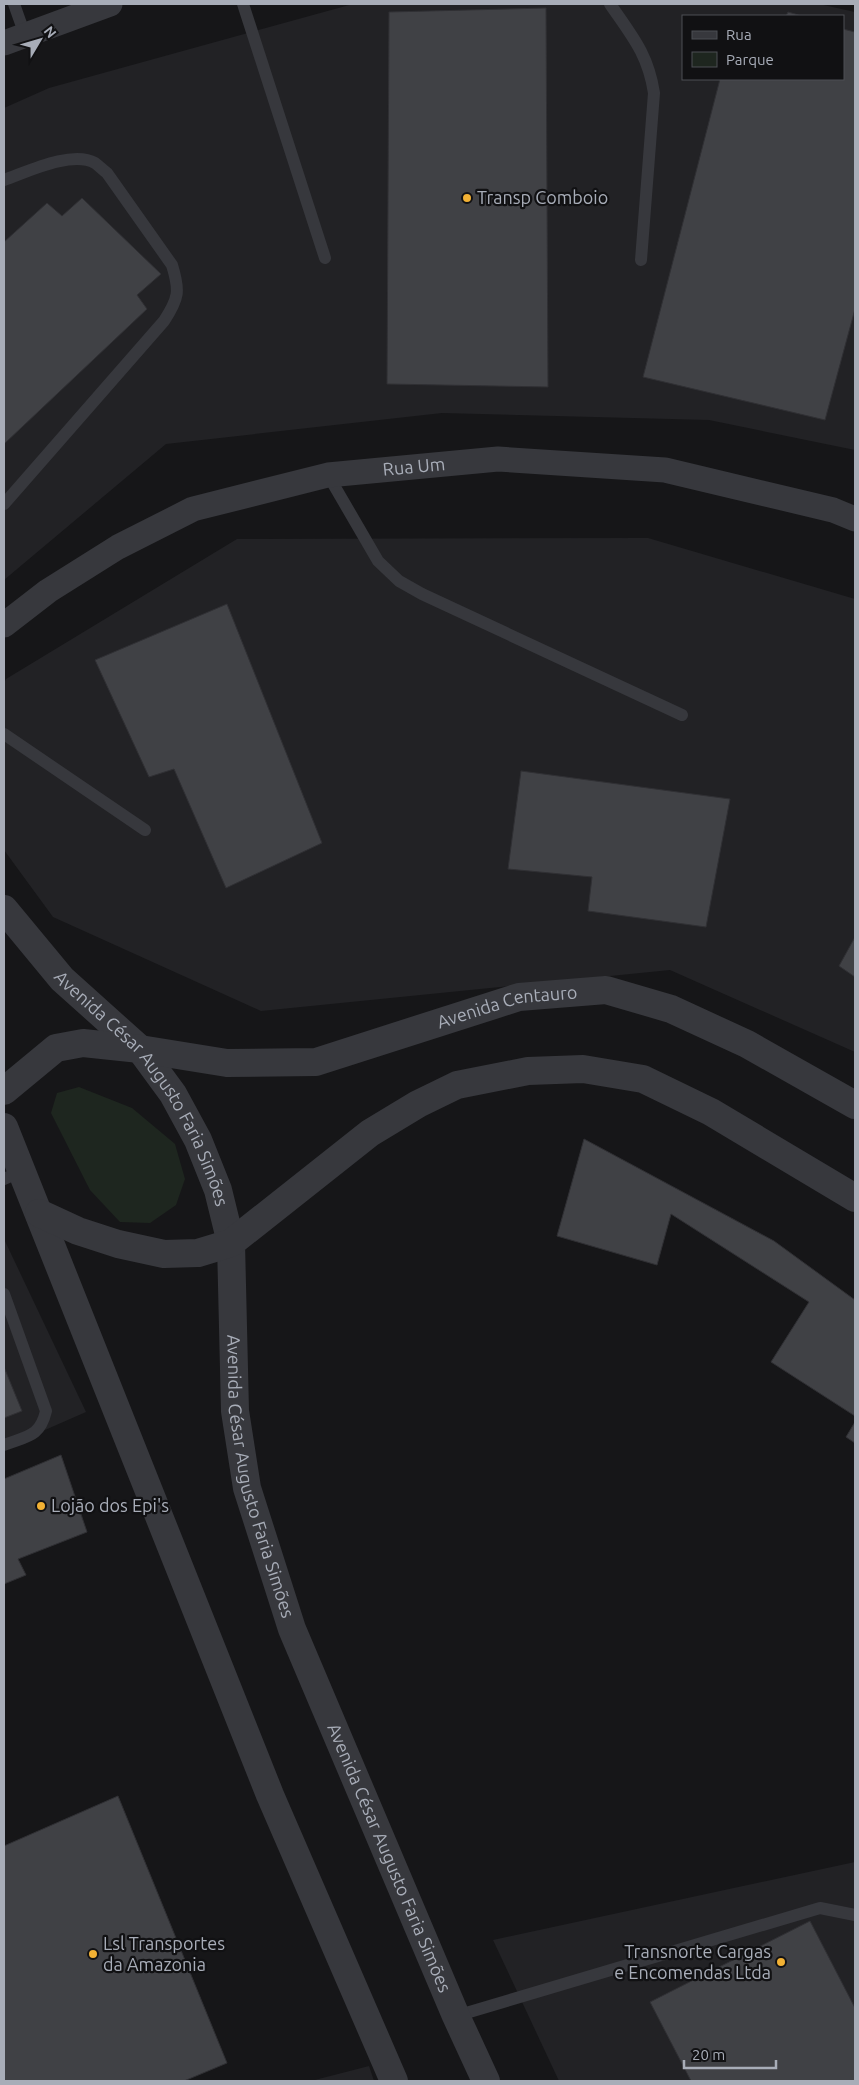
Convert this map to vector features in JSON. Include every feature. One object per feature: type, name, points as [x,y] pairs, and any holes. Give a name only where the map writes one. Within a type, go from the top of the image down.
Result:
[{"type":"street","points":[[14,39],[98,6]]},
{"type":"street","name":"Rua Um","points":[[4,625],[48,591],[118,546],[192,509],[328,475],[498,459],[665,470],[833,510],[855,519]]},
{"type":"street","name":"Avenida César Augusto Faria Simões","points":[[4,909],[62,979],[140,1048],[173,1094],[198,1140],[218,1190],[231,1244],[236,1411],[248,1488],[292,1629],[456,2016],[486,2081]]},
{"type":"street","name":"Avenida Centauro","points":[[4,1090],[56,1048],[83,1043],[140,1048],[227,1064],[316,1062],[519,996],[606,990],[671,1009],[747,1044],[855,1105]]},
{"type":"street","points":[[38,1213],[78,1232],[118,1244],[164,1254],[198,1253],[231,1244],[370,1132],[418,1104],[457,1085],[528,1071],[583,1069],[643,1079],[712,1112],[855,1198]]},
{"type":"street","points":[[4,1127],[13,1175],[38,1213],[270,1795],[394,2081]]},
{"type":"lane","points":[[14,4],[14,39]]},
{"type":"lane","points":[[242,4],[325,258]]},
{"type":"lane","points":[[610,4],[643,53],[651,76],[654,93],[641,260]]},
{"type":"lane","points":[[4,180],[59,161],[76,159],[93,162],[107,173],[172,265],[177,283],[176,304],[164,321],[4,504]]},
{"type":"lane","points":[[328,475],[378,560],[399,580],[422,594],[682,715]]},
{"type":"lane","points":[[4,734],[145,830]]},
{"type":"lane","points":[[4,1294],[46,1411],[42,1425],[34,1433],[4,1445]]},
{"type":"lane","points":[[456,2016],[820,1908],[855,1915]]},
{"type":"shaded area","points":[[353,4],[819,4],[855,12],[855,450],[709,420],[442,413],[166,444],[4,580],[4,108],[49,88]]},
{"type":"shaded area","points":[[648,538],[855,599],[855,1052],[670,970],[261,1011],[53,917],[4,850],[4,683],[6,679],[237,539]]},
{"type":"shaded area","points":[[4,1239],[86,1412],[4,1448]]},
{"type":"shaded area","points":[[855,1862],[855,2081],[559,2081],[493,1940]]},
{"type":"shaded area","points":[[369,2066],[374,2081],[311,2081]]},
{"type":"green space","points":[[79,1087],[132,1108],[175,1144],[185,1179],[176,1205],[150,1223],[120,1222],[90,1190],[51,1113],[57,1093]]},
{"type":"building","name":"Transp Comboio","points":[[546,8],[548,387],[387,384],[389,12]]},
{"type":"building","points":[[788,12],[798,15],[786,15]]},
{"type":"building","points":[[844,29],[855,32],[855,309],[825,420],[643,377],[720,80],[844,80]]},
{"type":"building","points":[[82,198],[161,274],[137,295],[147,309],[4,444],[4,242],[47,203],[62,216]]},
{"type":"building","points":[[227,604],[322,843],[226,888],[174,769],[149,777],[95,660]]},
{"type":"building","points":[[521,771],[730,799],[706,927],[588,911],[592,877],[508,869]]},
{"type":"building","points":[[855,937],[855,977],[839,966]]},
{"type":"building","points":[[584,1139],[774,1241],[855,1300],[855,1416],[771,1362],[809,1302],[671,1214],[657,1265],[557,1236]]},
{"type":"building","points":[[4,1367],[22,1411],[4,1418]]},
{"type":"building","points":[[855,1422],[855,1443],[846,1437]]},
{"type":"building","name":"Lojão dos Epi's","points":[[61,1455],[87,1532],[18,1559],[26,1575],[4,1584],[4,1479]]},
{"type":"building","name":"Lsl Transportes da Amazonia","points":[[118,1796],[227,2063],[184,2081],[4,2081],[4,1846]]},
{"type":"building","name":"Transnorte Cargas e Encomendas Ltda","points":[[810,1921],[855,2008],[855,2081],[691,2081],[650,2002]]},
{"type":"place","name":"Transp Comboio","points":[[467,198]]},
{"type":"place","name":"Lojão dos Epi's","points":[[41,1506]]},
{"type":"place","name":"Lsl Transportes da Amazonia","points":[[93,1954]]},
{"type":"place","name":"Transnorte Cargas e Encomendas Ltda","points":[[781,1962]]}]
